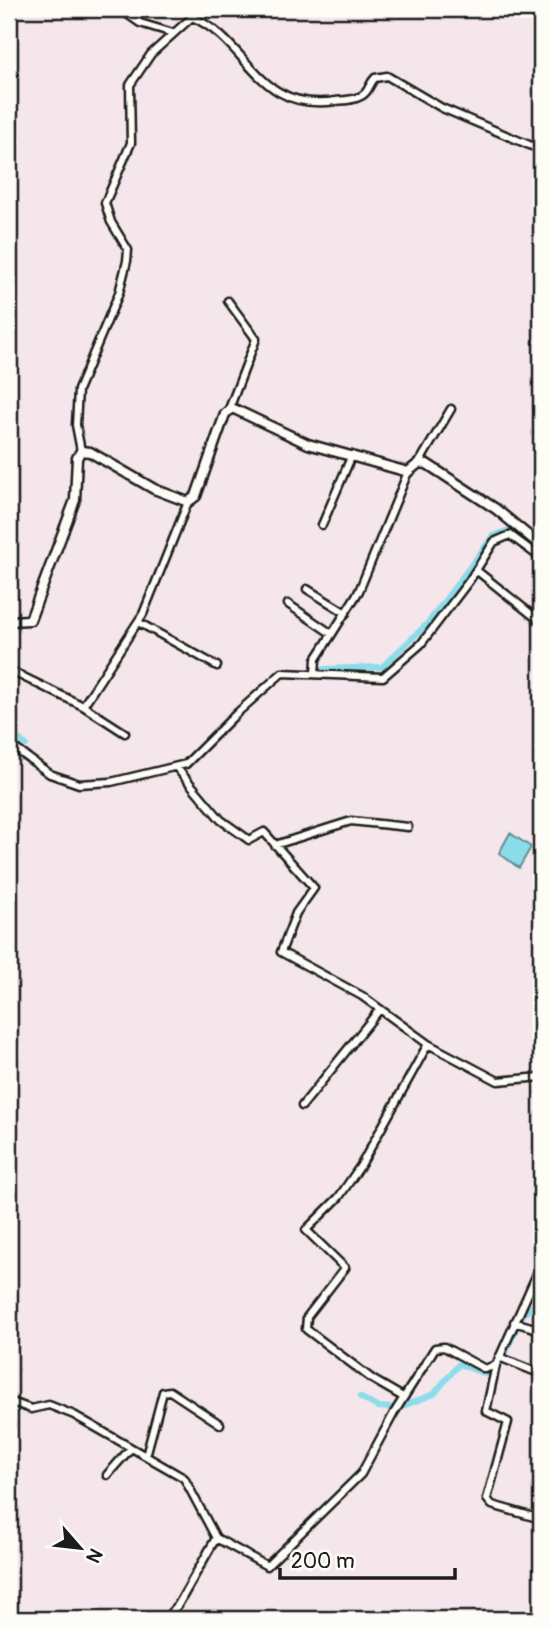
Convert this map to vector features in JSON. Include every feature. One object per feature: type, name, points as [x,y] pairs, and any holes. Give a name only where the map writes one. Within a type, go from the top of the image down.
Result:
[{"type":"main road","points":[[9,621],[30,620],[75,500],[77,458],[81,451],[90,452],[154,489],[188,502],[196,496],[229,409],[308,444],[408,472],[419,463],[427,464],[496,509],[541,546]]},
{"type":"street","points":[[120,9],[140,23],[173,33]]},
{"type":"street","points":[[81,451],[76,425],[78,390],[126,274],[128,250],[111,222],[105,203],[131,143],[130,85],[139,68],[192,13],[220,32],[256,76],[284,94],[321,103],[353,99],[366,93],[375,78],[387,76],[453,113],[541,150]]},
{"type":"street","points":[[228,301],[256,339],[229,409]]},
{"type":"street","points":[[419,463],[451,409]]},
{"type":"street","points":[[322,525],[352,455]]},
{"type":"street","points":[[315,674],[316,659],[359,591],[408,472]]},
{"type":"street","points":[[83,706],[138,622],[188,502]]},
{"type":"street","points":[[9,744],[50,774],[79,784],[111,782],[186,764],[282,673],[383,677],[421,645],[494,542],[510,534],[541,558]]},
{"type":"street","points":[[476,570],[541,622]]},
{"type":"street","points":[[307,589],[346,613]]},
{"type":"street","points":[[288,604],[332,634]]},
{"type":"street","points":[[138,622],[217,666]]},
{"type":"street","points":[[9,670],[83,706],[125,733]]},
{"type":"street","points":[[176,767],[221,820],[249,840],[264,832],[314,888],[296,913],[281,952],[362,996],[428,1044],[498,1081],[541,1077]]},
{"type":"street","points":[[275,845],[351,821],[408,827]]},
{"type":"street","points":[[302,1106],[380,1010]]},
{"type":"street","points":[[402,1399],[306,1329],[307,1317],[345,1268],[306,1230],[339,1197],[361,1166],[428,1044]]},
{"type":"street","points":[[541,1265],[499,1357],[486,1411],[508,1422],[487,1499],[492,1505],[541,1519]]},
{"type":"street","points":[[514,1322],[541,1330]]},
{"type":"street","points":[[9,1401],[31,1409],[49,1405],[74,1415],[184,1478],[216,1538],[267,1566],[360,1474],[402,1399],[438,1346],[485,1369],[496,1365]]},
{"type":"street","points":[[499,1357],[541,1374]]},
{"type":"street","points":[[146,1456],[163,1392],[170,1391],[220,1424]]},
{"type":"street","points":[[107,1475],[131,1448]]},
{"type":"street","points":[[165,1619],[178,1605],[216,1538]]},
{"type":"water","points":[[510,833],[531,847],[519,868],[499,853]]},
{"type":"waterway","points":[[324,669],[382,667],[427,624],[493,536],[512,529],[541,554]]},
{"type":"waterway","points":[[9,732],[26,745]]},
{"type":"waterway","points":[[360,1397],[377,1407],[398,1408],[434,1394],[459,1364],[488,1375],[502,1360],[523,1314],[541,1301]]}]
